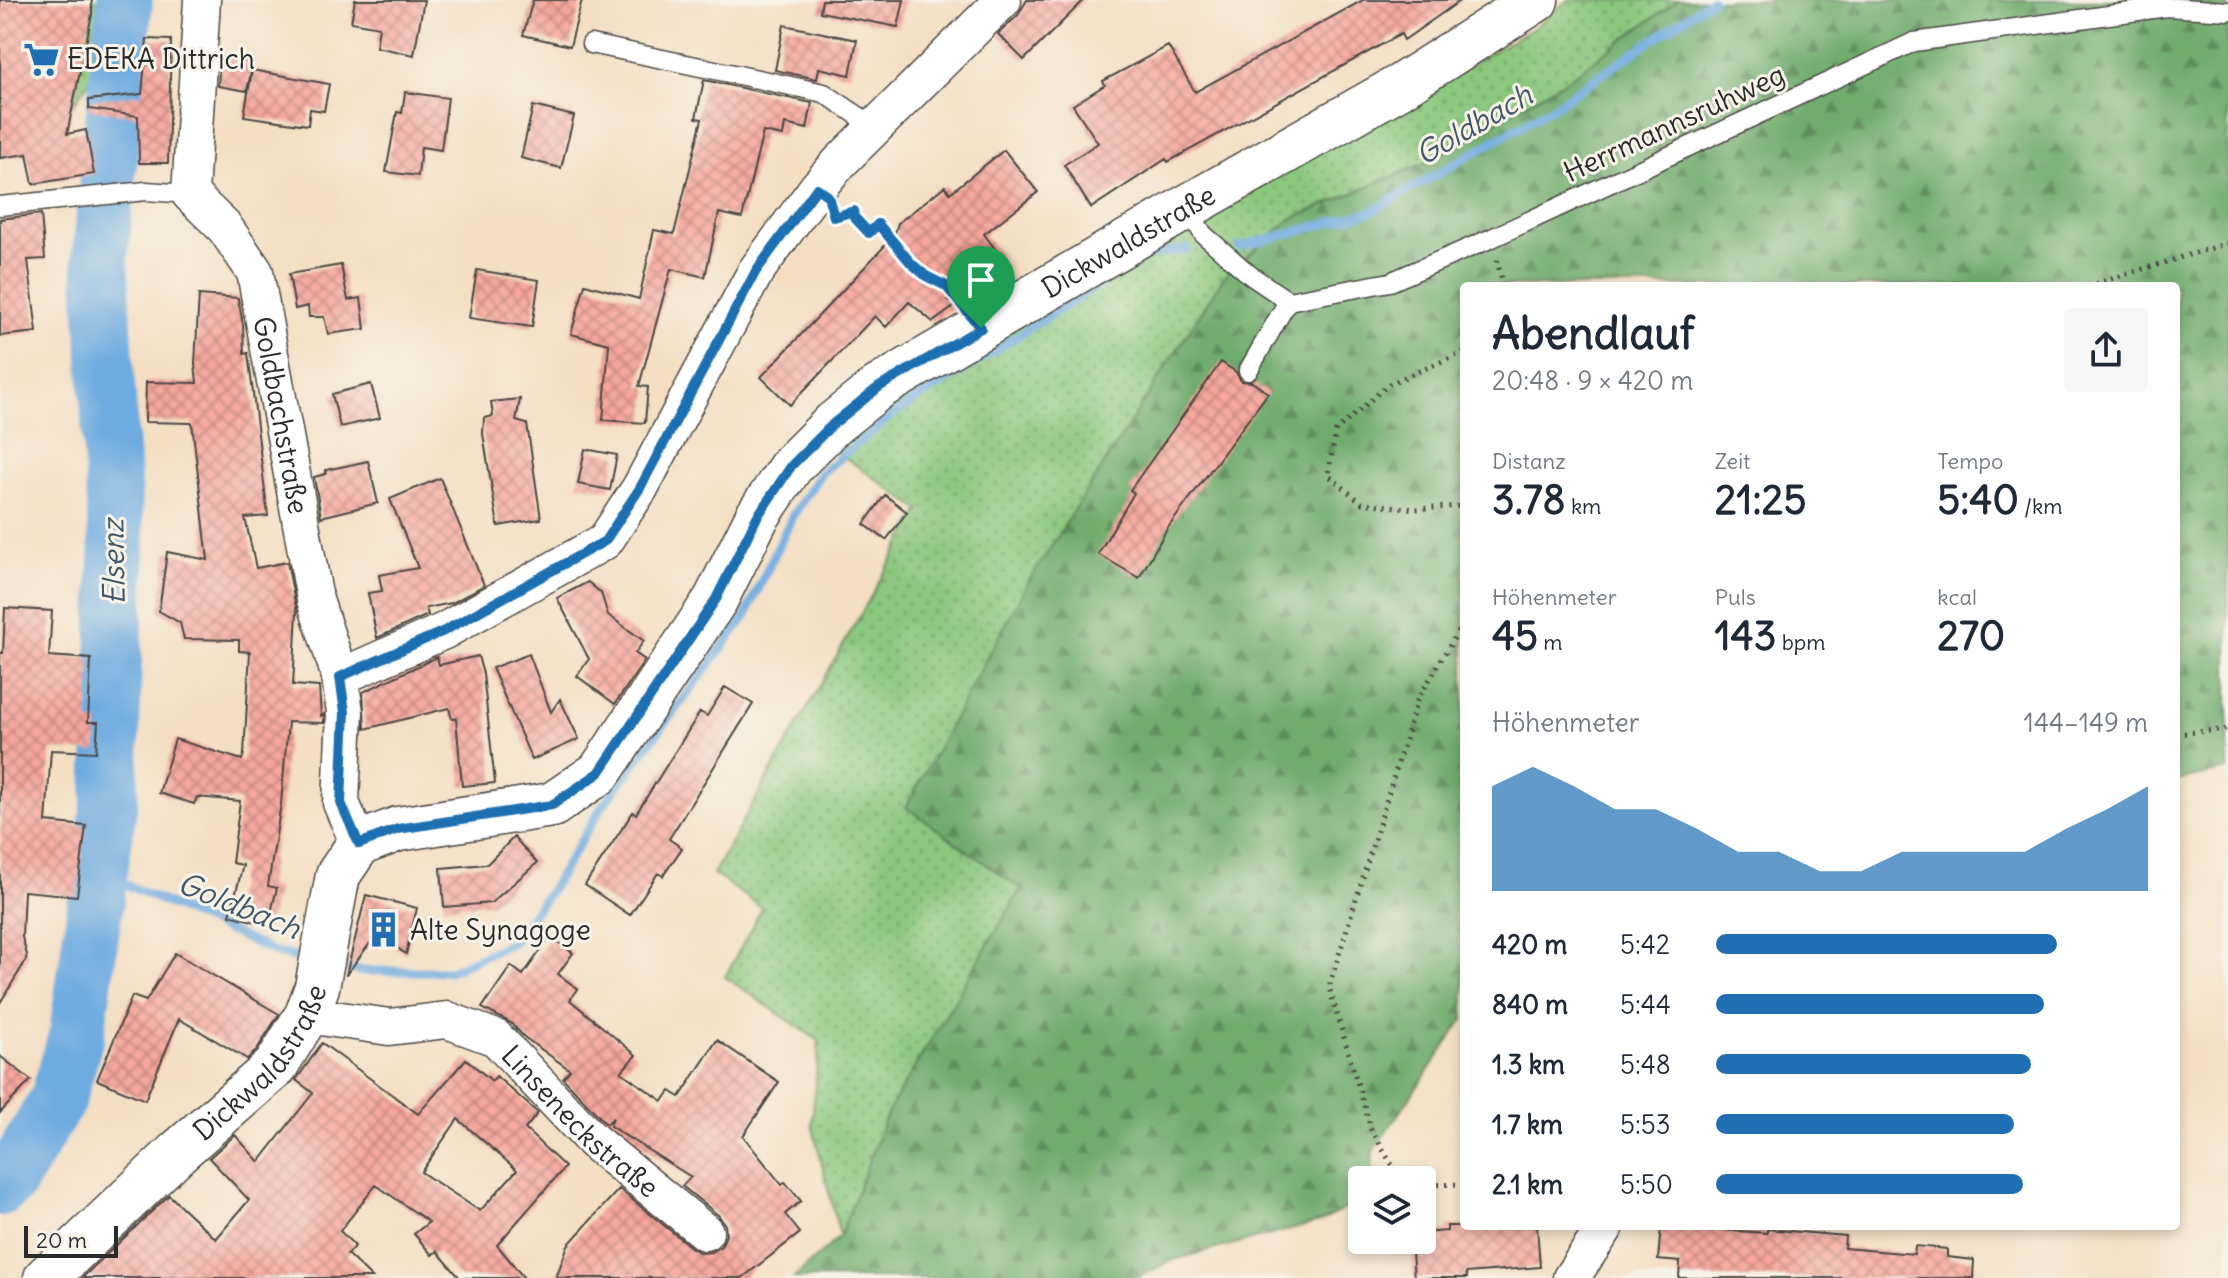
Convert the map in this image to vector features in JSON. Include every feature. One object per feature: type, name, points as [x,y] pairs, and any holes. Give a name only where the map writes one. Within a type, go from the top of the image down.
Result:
[{"type":"street","points":[[190,194],[202,0]]},
{"type":"street","points":[[340,677],[444,631],[605,541],[640,488],[756,271],[817,188],[1003,0]]},
{"type":"street","name":"Dickwaldstraße","points":[[46,1278],[179,1151],[275,1067],[312,1001],[338,875],[359,844],[398,829],[552,805],[599,773],[716,599],[757,517],[792,465],[833,424],[879,387],[1399,87],[1536,0]]},
{"type":"street","name":"Goldbachstraße","points":[[190,194],[225,228],[255,272],[315,600],[340,677],[345,712],[341,803],[359,844]]},
{"type":"street","name":"Linseneckstraße","points":[[312,1001],[389,1027],[447,1020],[496,1038],[593,1141],[705,1232]]},
{"type":"street","points":[[1571,1278],[1603,1230]]},
{"type":"lane","name":"Herrmannsruhweg","points":[[1288,301],[1390,282],[1492,238],[1914,42],[2167,7],[2228,11]]},
{"type":"lane","points":[[591,44],[824,93],[875,127]]},
{"type":"lane","points":[[0,206],[146,191],[190,194]]},
{"type":"lane","points":[[1187,207],[1203,234],[1250,275],[1288,301],[1248,371]]},
{"type":"path","points":[[817,188],[828,196],[834,217],[854,211],[853,216],[869,233],[878,224],[911,263],[926,276],[946,286],[981,328]]},
{"type":"path","points":[[2101,282],[2228,243]]},
{"type":"path","points":[[1460,357],[1389,384],[1336,431],[1328,475],[1362,503],[1415,509],[1460,506]]},
{"type":"path","points":[[1393,1166],[1371,1129],[1329,987],[1417,701],[1460,628]]},
{"type":"path","points":[[2180,734],[2228,729]]},
{"type":"path","points":[[1436,1185],[1460,1184]]},
{"type":"green space","points":[[93,0],[140,0],[132,18],[73,105]]},
{"type":"green space","points":[[1568,0],[1678,0],[1570,78],[1425,163],[1291,219],[907,806],[1021,889],[888,1112],[840,1236],[812,1124],[819,1041],[725,977],[762,908],[713,874],[920,510],[834,450],[900,395],[1535,27]]},
{"type":"green space","points":[[1678,0],[2228,0],[2228,770],[2180,780],[2180,282],[1460,282],[1460,1025],[1373,1151],[1372,1166],[1348,1166],[1348,1207],[1320,1222],[1173,1260],[1136,1278],[793,1278],[840,1236],[888,1112],[1021,889],[906,807],[1027,584],[1225,275],[1291,219],[1425,163],[1570,78]]},
{"type":"building","name":"EDEKA Dittrich","points":[[0,0],[92,0],[92,14],[67,134],[86,130],[94,174],[33,184],[27,154],[0,158]]},
{"type":"building","points":[[355,0],[424,0],[414,55],[376,47],[379,27],[351,22]]},
{"type":"building","points":[[533,0],[582,0],[570,46],[523,35]]},
{"type":"building","points":[[822,0],[904,0],[898,27],[820,12]]},
{"type":"building","points":[[1027,0],[1084,0],[1024,60],[998,34],[1018,15]]},
{"type":"building","points":[[1363,0],[1461,0],[1404,40],[1401,34],[1168,162],[1166,159],[1091,208],[1064,165],[1098,143],[1073,105],[1105,85],[1103,81],[1168,46],[1195,92]]},
{"type":"building","points":[[784,25],[857,40],[850,75],[819,68],[817,79],[775,70]]},
{"type":"building","points":[[147,39],[171,40],[168,163],[139,163],[138,116],[89,109],[89,100],[142,94]]},
{"type":"building","points":[[220,57],[253,63],[247,91],[218,86]]},
{"type":"building","points":[[252,70],[329,84],[324,111],[310,109],[308,125],[244,116]]},
{"type":"building","points":[[704,80],[812,103],[807,129],[785,124],[783,136],[763,132],[742,218],[719,213],[705,277],[671,269],[639,386],[648,387],[645,423],[603,420],[609,344],[571,334],[585,284],[639,299],[654,230],[674,234],[702,119],[696,118]]},
{"type":"building","points":[[405,92],[448,98],[441,150],[421,147],[418,176],[386,172],[397,112],[402,113]]},
{"type":"building","points":[[533,106],[574,116],[561,168],[521,158]]},
{"type":"building","points":[[1004,150],[1038,192],[984,234],[1001,257],[947,300],[955,306],[933,322],[909,302],[886,327],[875,316],[790,405],[761,377],[894,236],[898,223],[945,186],[950,193]]},
{"type":"building","points":[[41,214],[45,259],[28,260],[37,332],[0,336],[0,219]]},
{"type":"building","points":[[341,265],[348,300],[361,298],[365,329],[328,334],[324,317],[309,317],[308,306],[295,309],[289,274]]},
{"type":"building","points":[[477,270],[539,280],[532,327],[469,318]]},
{"type":"building","points":[[199,295],[238,298],[244,354],[248,353],[268,516],[245,518],[256,568],[287,562],[297,612],[293,685],[319,687],[321,716],[324,714],[324,723],[288,722],[281,804],[268,886],[277,888],[268,925],[230,915],[243,865],[232,863],[240,801],[197,797],[194,804],[159,793],[175,739],[242,760],[244,754],[250,652],[239,651],[239,640],[184,639],[180,623],[159,611],[167,552],[208,560],[192,423],[145,422],[146,382],[197,383],[195,363]]},
{"type":"building","points":[[1221,362],[1236,372],[1241,381],[1252,382],[1268,393],[1167,529],[1139,578],[1098,554],[1134,493],[1130,490]]},
{"type":"building","points":[[371,384],[380,418],[340,427],[332,394]]},
{"type":"building","points":[[520,399],[516,421],[527,424],[541,519],[498,526],[483,434],[484,418],[493,416],[491,402]]},
{"type":"building","points":[[585,449],[617,455],[610,490],[578,484]]},
{"type":"building","points":[[368,461],[378,503],[321,517],[314,477],[326,474],[326,470]]},
{"type":"building","points":[[440,478],[484,585],[452,603],[426,608],[428,615],[377,638],[368,593],[382,591],[379,575],[418,568],[390,499]]},
{"type":"building","points":[[885,495],[907,512],[886,540],[864,524]]},
{"type":"building","points":[[588,582],[601,593],[608,615],[644,641],[635,653],[645,660],[615,704],[577,676],[589,659],[557,598]]},
{"type":"building","points":[[5,608],[52,611],[49,656],[91,659],[88,722],[98,722],[96,752],[51,750],[46,822],[86,826],[77,896],[24,891],[22,937],[27,955],[0,1003],[0,653],[3,653]]},
{"type":"building","points":[[529,654],[551,712],[560,699],[579,739],[532,760],[492,668]]},
{"type":"building","points":[[478,656],[483,674],[495,783],[462,786],[456,718],[452,719],[449,708],[365,729],[363,692],[437,657],[439,665]]},
{"type":"building","points":[[725,687],[753,704],[669,839],[682,848],[663,876],[658,873],[630,915],[585,885],[633,812],[636,814],[700,712],[707,716]]},
{"type":"building","points":[[514,837],[537,863],[491,903],[444,907],[441,868],[487,864]]},
{"type":"building","name":"Alte Synagoge","points":[[366,895],[417,908],[406,954],[377,934],[346,975]]},
{"type":"building","points":[[550,937],[573,953],[558,974],[578,989],[570,1000],[636,1055],[621,1072],[663,1101],[670,1091],[680,1097],[717,1040],[779,1082],[743,1136],[782,1185],[785,1182],[801,1201],[785,1214],[800,1233],[742,1278],[556,1278],[568,1245],[619,1189],[701,1253],[712,1252],[721,1246],[726,1235],[725,1225],[719,1216],[682,1186],[691,1177],[610,1126],[613,1118],[605,1123],[563,1078],[570,1070],[524,1037],[511,1023],[482,1008],[511,966],[523,975]]},
{"type":"building","points":[[175,953],[279,1014],[256,1051],[247,1059],[179,1019],[145,1100],[97,1080],[132,996],[146,1001]]},
{"type":"building","points":[[322,1043],[418,1114],[466,1059],[492,1081],[496,1076],[538,1113],[525,1129],[565,1167],[497,1245],[524,1278],[460,1278],[437,1251],[432,1255],[414,1234],[429,1222],[376,1185],[340,1231],[355,1246],[347,1254],[372,1278],[82,1278],[169,1195],[216,1239],[249,1200],[209,1158],[235,1135],[259,1162],[313,1093],[296,1080]],"holes":[[[458,1119],[517,1170],[480,1211],[421,1172]]]},
{"type":"building","points":[[0,1056],[31,1080],[0,1113]]},
{"type":"building","points":[[1447,1226],[1460,1226],[1460,1230],[1537,1230],[1540,1267],[1466,1273],[1467,1278],[1414,1278],[1412,1254],[1436,1254],[1436,1232],[1447,1231]]},
{"type":"building","points":[[1661,1230],[1767,1233],[1767,1230],[1778,1230],[1845,1236],[1844,1248],[1914,1254],[1915,1246],[1947,1249],[1947,1257],[1974,1260],[1973,1278],[1679,1278],[1680,1262],[1658,1260]]},
{"type":"waterway","name":"Elsenz","points":[[0,1188],[10,1179],[58,1099],[77,1033],[110,800],[117,554],[100,257],[125,0]]},
{"type":"waterway","name":"Goldbach","points":[[1239,247],[1373,211],[1553,107],[1712,0]]},
{"type":"waterway","name":"Goldbach","points":[[1136,261],[1144,256],[1187,249]]},
{"type":"waterway","name":"Goldbach","points":[[331,965],[359,971],[450,971],[513,942],[552,888],[601,808],[745,617],[793,515],[821,473],[892,415],[1114,275]]},
{"type":"waterway","name":"Goldbach","points":[[100,873],[277,953],[309,960]]},
{"type":"place","name":"EDEKA Dittrich","points":[[41,59]]},
{"type":"place","name":"Alte Synagoge","points":[[384,930]]},
{"type":"route","points":[[817,188],[828,196],[834,217],[854,211],[853,216],[869,233],[878,224],[911,263],[935,282],[946,286],[981,328],[879,387],[833,424],[792,465],[757,517],[716,599],[599,773],[552,805],[398,829],[359,844],[341,803],[345,712],[340,677],[444,631],[605,541],[640,488],[756,271],[817,188]]}]
